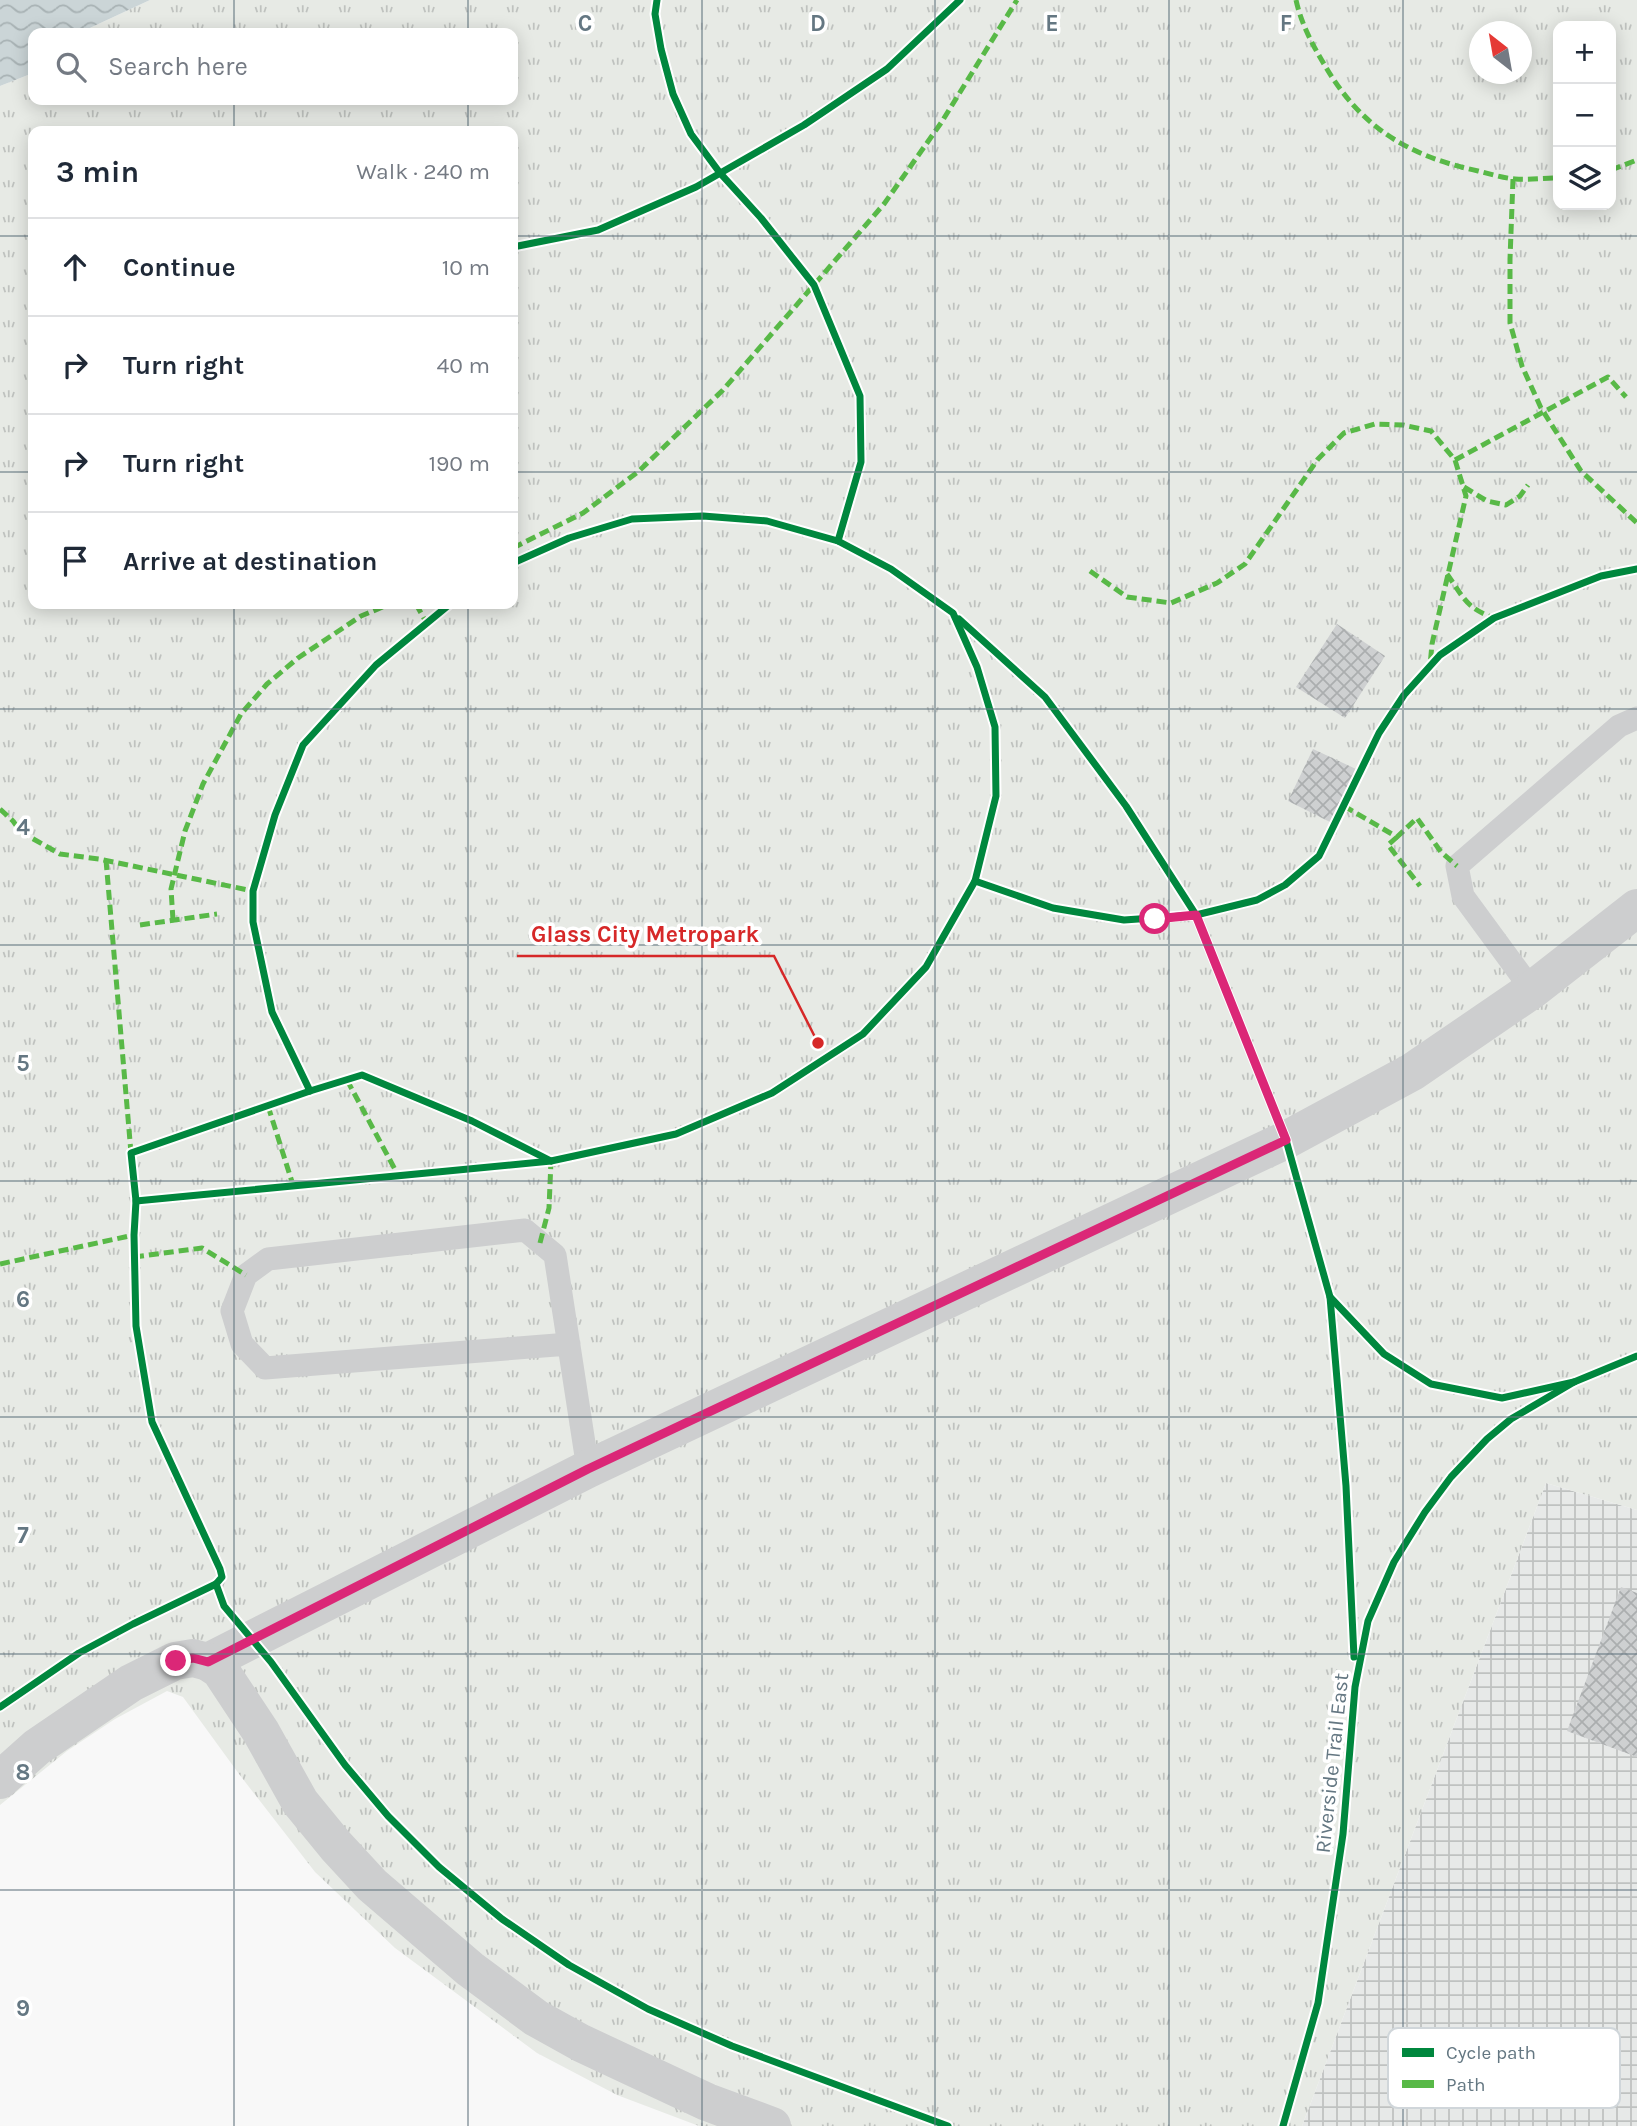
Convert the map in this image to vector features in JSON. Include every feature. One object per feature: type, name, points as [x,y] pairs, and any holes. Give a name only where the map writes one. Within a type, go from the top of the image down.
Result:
[{"type":"street","points":[[208,1662],[588,1469],[1286,1140],[1412,1072],[1532,990],[1637,908]]},
{"type":"street","points":[[0,1780],[37,1747],[131,1683],[176,1661],[193,1658],[208,1662],[220,1670],[271,1748],[300,1802],[336,1846],[372,1885],[470,1969],[536,2018],[581,2043],[707,2102],[772,2126]]},
{"type":"lane","points":[[1532,990],[1463,896],[1457,866],[1619,726],[1637,718]]},
{"type":"lane","points":[[569,1344],[265,1368],[242,1344],[232,1311],[246,1275],[268,1259],[525,1230],[555,1255],[569,1344],[588,1469]]},
{"type":"shaded area","points":[[1546,1483],[1637,1510],[1637,2126],[1302,2126]]},
{"type":"green space","points":[[150,0],[1637,0],[1637,1510],[1546,1483],[1302,2126],[699,2126],[617,2095],[537,2053],[395,1948],[315,1872],[183,1697],[167,1691],[115,1719],[67,1751],[0,1805],[0,86],[28,75],[28,105],[518,105],[518,28],[90,28]]},
{"type":"water","points":[[0,0],[150,0],[90,28],[28,28],[28,75],[0,86]]},
{"type":"building","points":[[1337,624],[1385,656],[1345,718],[1296,687]]},
{"type":"building","points":[[1313,749],[1356,769],[1330,822],[1288,801]]},
{"type":"building","points":[[1621,1587],[1637,1593],[1637,1757],[1567,1731]]},
{"type":"marked path","points":[[518,546],[583,513],[639,471],[723,390],[884,204],[941,123],[1017,0]]},
{"type":"marked path","points":[[1296,0],[1311,41],[1338,86],[1353,105],[1388,136],[1429,157],[1492,175],[1515,179],[1553,178]]},
{"type":"marked path","points":[[1616,168],[1637,160]]},
{"type":"marked path","points":[[1513,179],[1510,323],[1522,366],[1541,408],[1581,471],[1637,523]]},
{"type":"marked path","points":[[1455,460],[1608,377],[1626,397]]},
{"type":"marked path","points":[[1090,571],[1127,597],[1171,603],[1217,583],[1245,564],[1318,459],[1344,433],[1375,424],[1403,425],[1431,431],[1455,460],[1466,496],[1432,644],[1430,666]]},
{"type":"marked path","points":[[1464,487],[1487,501],[1506,505],[1520,496],[1528,485]]},
{"type":"marked path","points":[[1447,574],[1471,606],[1494,618]]},
{"type":"marked path","points":[[173,920],[171,889],[185,831],[203,784],[241,714],[267,684],[298,658],[361,616],[378,609]]},
{"type":"marked path","points":[[419,609],[426,622]]},
{"type":"marked path","points":[[1344,806],[1397,837],[1417,818],[1441,852],[1457,866]]},
{"type":"marked path","points":[[0,809],[21,832],[60,854],[99,859],[253,891]]},
{"type":"marked path","points":[[1397,837],[1388,845],[1420,886]]},
{"type":"marked path","points":[[106,860],[131,1153]]},
{"type":"marked path","points":[[140,925],[217,914]]},
{"type":"marked path","points":[[347,1080],[398,1175]]},
{"type":"marked path","points":[[268,1106],[293,1185]]},
{"type":"marked path","points":[[540,1243],[549,1208],[551,1161]]},
{"type":"marked path","points":[[0,1264],[134,1235]]},
{"type":"marked path","points":[[134,1257],[202,1248],[246,1275]]},
{"type":"cycle path","points":[[657,0],[655,14],[661,49],[673,94],[691,134],[720,173],[761,218],[814,285],[860,396],[861,462],[838,541]]},
{"type":"cycle path","points":[[518,246],[598,230],[696,187],[804,125],[887,69],[960,0]]},
{"type":"cycle path","points":[[136,1201],[551,1161],[676,1134],[772,1093],[863,1034],[926,967],[975,881],[996,796],[995,727],[977,667],[953,613],[891,569],[838,541],[767,521],[703,516],[632,519],[569,538],[518,561]]},
{"type":"cycle path","points":[[975,881],[1053,908],[1124,920],[1196,915],[1257,900],[1285,885],[1319,856],[1379,733],[1404,695],[1440,655],[1494,618],[1601,576],[1637,569]]},
{"type":"cycle path","points":[[310,1091],[272,1012],[253,922],[253,891],[275,815],[303,745],[376,665],[444,609]]},
{"type":"cycle path","points":[[959,619],[1045,697],[1126,806],[1196,915],[1286,1140],[1330,1297],[1384,1354],[1431,1384],[1502,1398],[1574,1382]]},
{"type":"cycle path","points":[[216,1584],[222,1577],[220,1569],[152,1422],[136,1326],[136,1201],[131,1153],[362,1075],[472,1121],[551,1161]]},
{"type":"cycle path","points":[[1330,1297],[1346,1486],[1354,1657]]},
{"type":"cycle path","name":"Riverside Trail East","points":[[1283,2126],[1318,2003],[1343,1834],[1355,1687],[1368,1621],[1394,1562],[1425,1512],[1451,1477],[1487,1439],[1511,1419],[1574,1382],[1637,1356]]},
{"type":"cycle path","points":[[0,1707],[79,1653],[216,1584],[224,1606],[271,1662],[345,1765],[388,1816],[439,1867],[502,1919],[569,1965],[648,2009],[732,2046],[948,2126]]},
{"type":"place","name":"Glass City Metropark","points":[[818,1043]]},
{"type":"route","points":[[176,1661],[193,1658],[208,1662],[588,1469],[1286,1140],[1196,915],[1155,919]]}]
